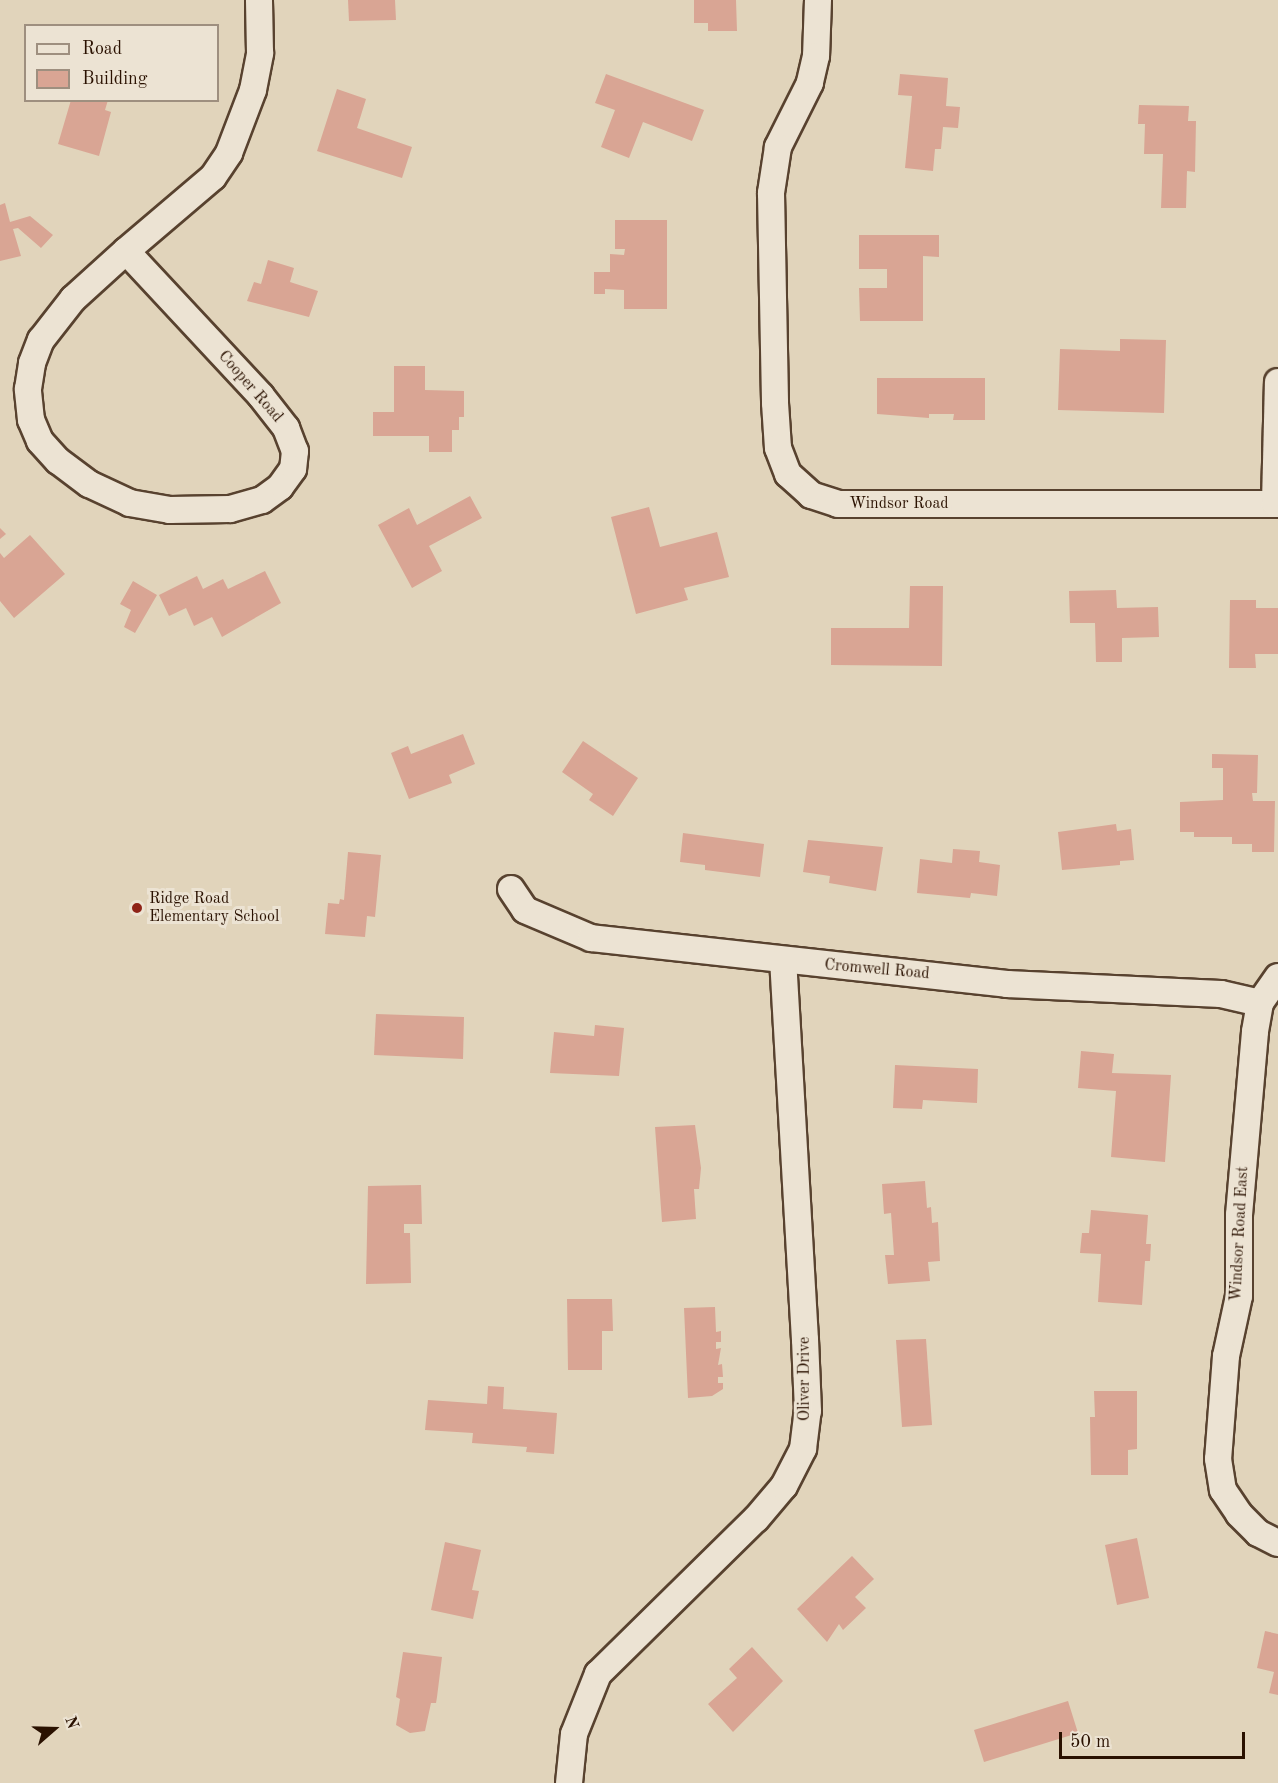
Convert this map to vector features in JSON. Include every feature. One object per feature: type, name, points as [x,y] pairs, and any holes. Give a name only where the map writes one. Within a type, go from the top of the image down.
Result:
[{"type":"street","name":"Cooper Road","points":[[126,251],[261,396],[290,436],[296,458],[293,468],[280,487],[262,500],[221,509],[170,510],[130,503],[89,484],[58,461],[40,441],[31,420],[28,389],[32,363],[41,340],[73,299],[126,251],[213,177],[229,153],[253,90],[260,53],[259,0]]},
{"type":"street","name":"Windsor Road","points":[[818,0],[816,56],[810,82],[778,147],[771,193],[778,448],[788,474],[811,495],[838,504],[1222,506],[1276,503],[1278,382]]},
{"type":"street","name":"Cromwell Road","points":[[511,889],[525,910],[591,938],[783,962],[1007,984],[1221,994],[1260,1003]]},
{"type":"street","name":"Oliver Drive","points":[[569,1783],[574,1734],[598,1674],[756,1519],[784,1486],[803,1449],[808,1412],[806,1340],[783,962]]},
{"type":"street","name":"Windsor Road East","points":[[1278,977],[1260,1003],[1239,1215],[1239,1296],[1227,1356],[1218,1459],[1223,1490],[1239,1514],[1258,1533],[1278,1544]]},
{"type":"building","points":[[348,0],[395,0],[396,20],[349,21]]},
{"type":"building","points":[[694,0],[736,0],[737,31],[708,31],[708,23],[694,23]]},
{"type":"building","points":[[606,74],[704,110],[692,141],[643,122],[629,158],[601,147],[615,110],[595,103]]},
{"type":"building","points":[[900,74],[948,78],[946,106],[960,107],[958,128],[943,127],[941,149],[935,149],[933,171],[905,168],[912,96],[898,95]]},
{"type":"building","points":[[337,89],[366,99],[357,128],[412,147],[402,178],[317,151]]},
{"type":"building","points":[[70,102],[107,102],[105,110],[111,112],[99,156],[58,144]]},
{"type":"building","points":[[1139,105],[1189,106],[1188,121],[1196,121],[1195,172],[1187,171],[1186,208],[1161,208],[1163,154],[1144,154],[1145,124],[1138,124]]},
{"type":"building","points":[[5,203],[10,222],[30,216],[53,235],[41,248],[18,228],[13,229],[21,256],[0,261],[0,205]]},
{"type":"building","points":[[615,220],[667,220],[667,309],[624,309],[624,290],[605,289],[605,294],[594,294],[594,272],[610,272],[610,254],[624,255],[625,249],[615,249]]},
{"type":"building","points":[[859,235],[939,235],[939,257],[923,256],[923,321],[860,321],[859,288],[887,288],[887,269],[859,269]]},
{"type":"building","points":[[268,260],[294,268],[290,282],[318,291],[309,317],[247,301],[254,282],[261,284]]},
{"type":"building","points":[[1120,339],[1166,340],[1164,413],[1058,410],[1060,349],[1120,351]]},
{"type":"building","points":[[394,366],[425,366],[425,390],[464,391],[464,417],[459,417],[459,430],[452,430],[452,452],[429,452],[429,436],[373,436],[373,412],[394,412]]},
{"type":"building","points":[[877,378],[985,378],[985,420],[953,420],[954,414],[929,414],[929,418],[877,414]]},
{"type":"building","points":[[470,496],[482,518],[429,546],[442,571],[412,588],[378,525],[409,508],[417,525]]},
{"type":"building","points":[[649,507],[660,547],[717,532],[729,577],[684,588],[688,600],[636,614],[611,517]]},
{"type":"building","points":[[0,528],[6,534],[0,539]]},
{"type":"building","points":[[30,535],[65,574],[14,618],[0,601],[0,553],[4,558]]},
{"type":"building","points":[[265,571],[281,603],[222,637],[212,617],[194,626],[186,608],[169,616],[159,595],[197,576],[203,589],[223,579],[228,589]]},
{"type":"building","points":[[133,581],[157,595],[135,633],[124,627],[131,610],[120,604]]},
{"type":"building","points":[[910,586],[943,586],[942,666],[831,665],[831,628],[909,628]]},
{"type":"building","points":[[1116,590],[1117,608],[1158,607],[1159,637],[1122,638],[1122,662],[1096,662],[1095,623],[1070,623],[1069,591]]},
{"type":"building","points":[[1230,600],[1256,600],[1256,608],[1278,608],[1278,654],[1255,654],[1256,668],[1229,668]]},
{"type":"building","points":[[463,734],[475,764],[449,775],[452,783],[409,799],[391,753],[408,746],[411,754]]},
{"type":"building","points":[[583,741],[638,778],[613,816],[589,800],[593,794],[562,772]]},
{"type":"building","points":[[1212,754],[1258,755],[1257,793],[1252,793],[1253,801],[1275,801],[1274,852],[1252,852],[1252,844],[1232,844],[1232,837],[1194,837],[1194,832],[1180,832],[1180,802],[1223,800],[1223,768],[1212,768]]},
{"type":"building","points":[[1116,824],[1117,831],[1131,829],[1134,860],[1120,861],[1120,865],[1062,870],[1058,832]]},
{"type":"building","points":[[683,833],[764,844],[760,877],[705,870],[705,865],[680,862]]},
{"type":"building","points":[[808,840],[883,847],[876,891],[829,883],[830,876],[803,872]]},
{"type":"building","points":[[953,849],[980,851],[979,862],[1000,865],[997,896],[971,893],[970,898],[917,893],[920,859],[952,863]]},
{"type":"building","points":[[348,852],[381,855],[375,917],[367,916],[365,937],[325,934],[328,903],[339,904],[340,899],[344,900]]},
{"type":"building","points":[[376,1014],[464,1017],[463,1059],[374,1055]]},
{"type":"building","points":[[595,1025],[624,1028],[619,1076],[550,1073],[554,1032],[594,1036]]},
{"type":"building","points":[[1081,1051],[1114,1054],[1112,1073],[1171,1075],[1165,1162],[1111,1157],[1116,1091],[1078,1088]]},
{"type":"building","points":[[895,1065],[978,1069],[977,1103],[923,1100],[922,1109],[893,1108]]},
{"type":"building","points":[[695,1125],[701,1168],[699,1189],[694,1189],[696,1219],[662,1222],[655,1127]]},
{"type":"building","points":[[925,1181],[927,1208],[931,1207],[932,1223],[938,1222],[940,1261],[928,1262],[930,1281],[888,1284],[885,1255],[894,1255],[891,1213],[884,1214],[882,1184]]},
{"type":"building","points":[[421,1185],[422,1224],[404,1224],[404,1233],[410,1233],[411,1283],[366,1284],[368,1186]]},
{"type":"building","points":[[1091,1210],[1148,1215],[1146,1244],[1151,1244],[1150,1261],[1145,1261],[1142,1305],[1098,1302],[1101,1254],[1080,1253],[1082,1233],[1089,1233]]},
{"type":"building","points":[[567,1299],[612,1299],[613,1331],[602,1331],[602,1370],[568,1370]]},
{"type":"building","points":[[715,1307],[716,1332],[721,1331],[721,1342],[716,1342],[716,1349],[721,1348],[718,1365],[722,1364],[723,1377],[718,1377],[718,1383],[723,1383],[723,1389],[712,1396],[688,1398],[684,1308]]},
{"type":"building","points":[[926,1339],[932,1425],[902,1427],[896,1340]]},
{"type":"building","points":[[488,1386],[504,1387],[503,1409],[557,1413],[554,1454],[526,1452],[527,1447],[472,1443],[473,1433],[425,1430],[428,1400],[487,1404]]},
{"type":"building","points":[[1094,1391],[1137,1391],[1137,1449],[1128,1450],[1128,1475],[1091,1475],[1090,1417],[1095,1417]]},
{"type":"building","points":[[1137,1538],[1149,1598],[1117,1605],[1105,1545]]},
{"type":"building","points":[[445,1542],[481,1550],[472,1590],[479,1591],[473,1619],[431,1610]]},
{"type":"building","points":[[852,1556],[874,1579],[855,1597],[866,1608],[843,1630],[839,1624],[827,1642],[797,1609]]},
{"type":"building","points":[[1265,1631],[1278,1634],[1278,1695],[1269,1693],[1274,1672],[1257,1668]]},
{"type":"building","points":[[752,1647],[783,1681],[733,1732],[708,1704],[737,1678],[729,1669]]},
{"type":"building","points":[[403,1652],[442,1657],[436,1703],[431,1703],[425,1731],[410,1733],[396,1725],[400,1699],[396,1697]]},
{"type":"building","points":[[1068,1701],[1078,1733],[984,1762],[974,1730]]},
{"type":"place","name":"Ridge Road Elementary School","points":[[137,908]]}]
